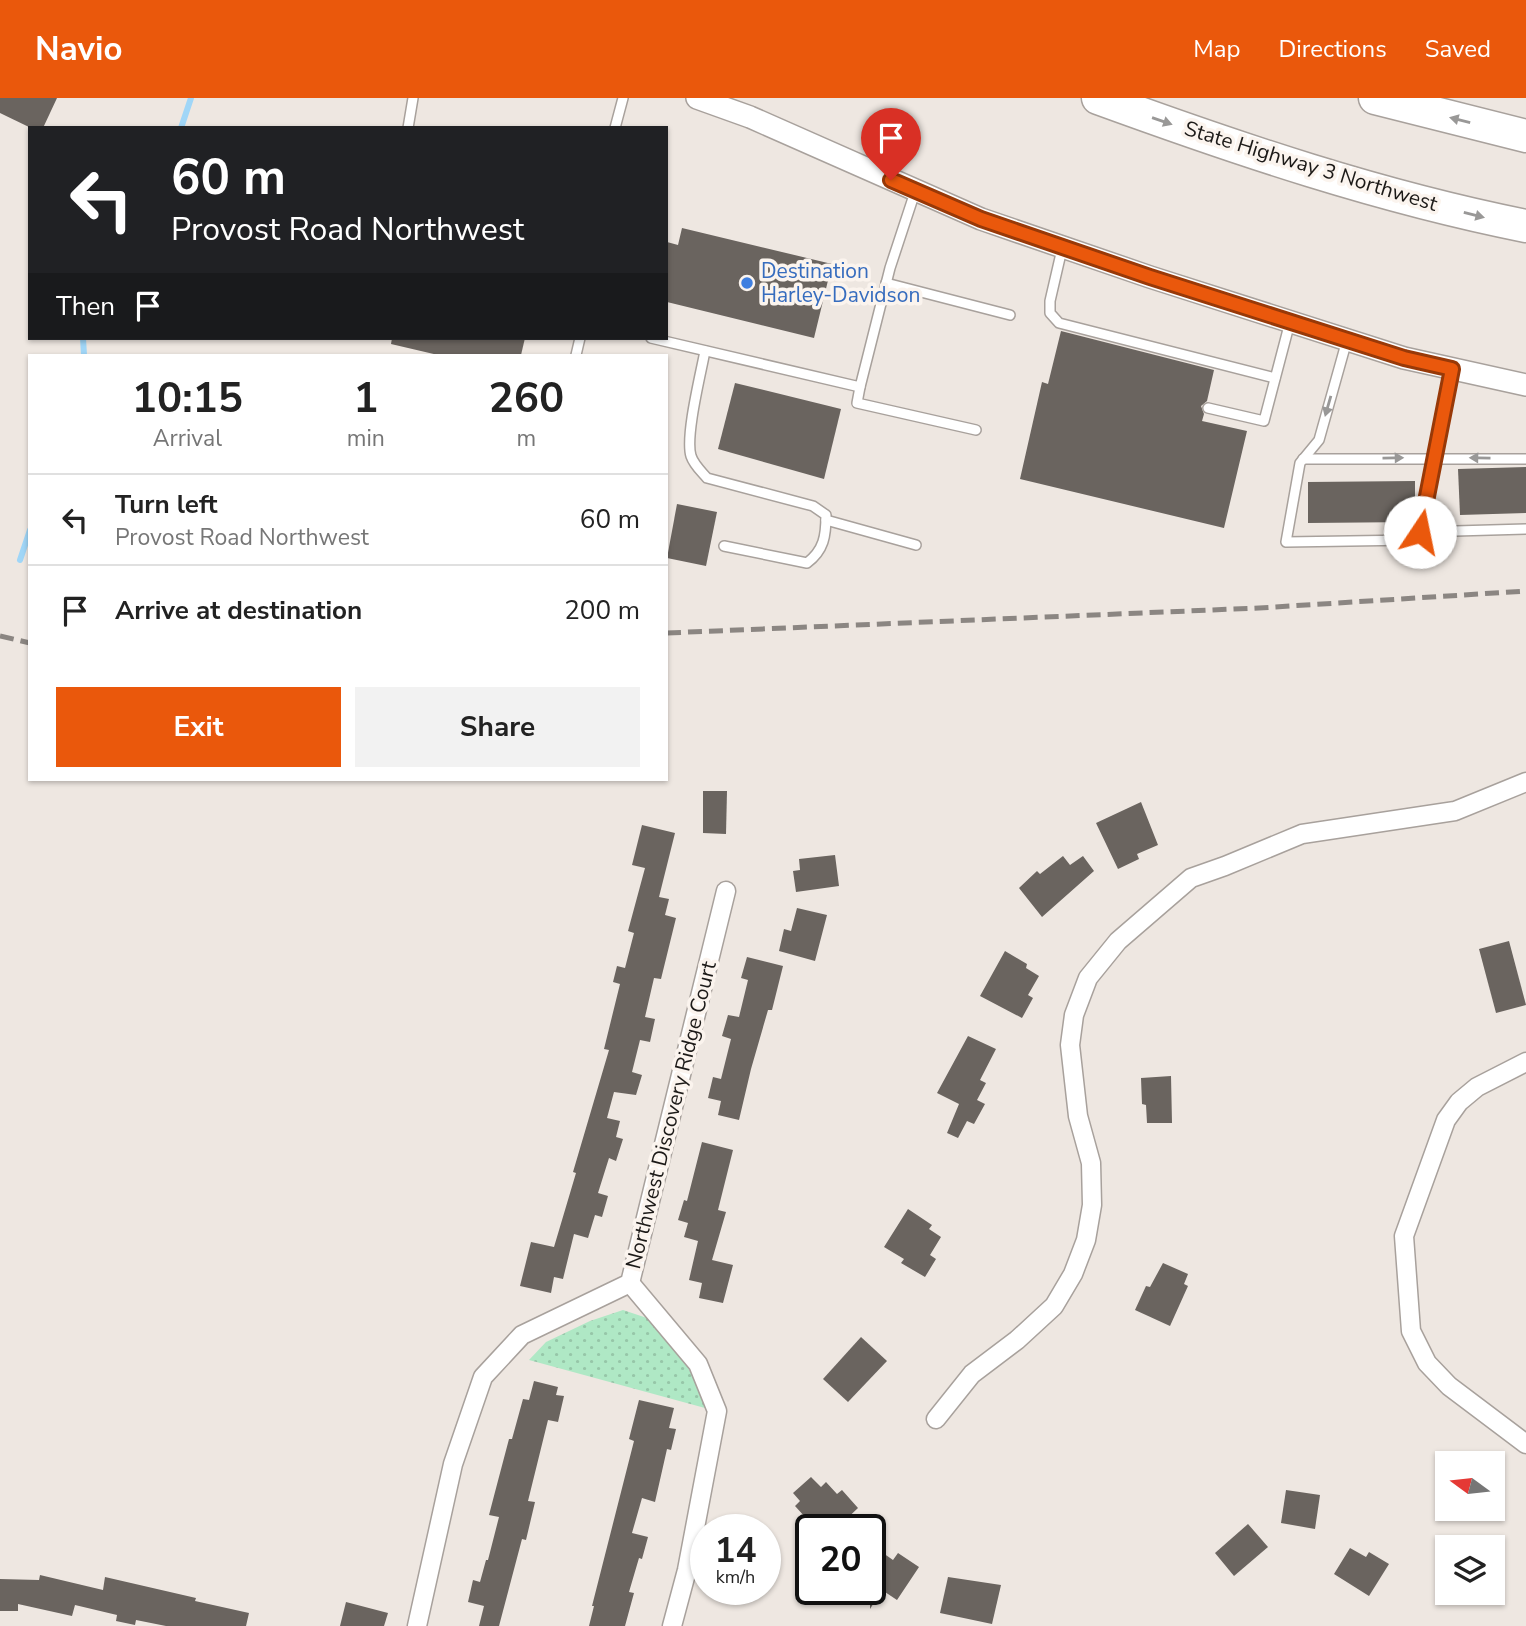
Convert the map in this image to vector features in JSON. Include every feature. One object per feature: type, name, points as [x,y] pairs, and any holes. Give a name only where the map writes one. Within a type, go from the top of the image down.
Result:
[{"type":"highway","name":"State Highway 3 Northwest","points":[[1098,98],[1231,145],[1365,186],[1526,226]]},
{"type":"highway","points":[[1375,98],[1526,136]]},
{"type":"street","points":[[697,98],[750,117],[981,219],[1404,358],[1526,385]]},
{"type":"street","points":[[936,1419],[972,1374],[1017,1340],[1054,1306],[1073,1274],[1086,1240],[1092,1205],[1091,1163],[1078,1116],[1070,1045],[1074,1015],[1088,978],[1118,941],[1191,878],[1302,834],[1455,811],[1526,782]]},
{"type":"street","name":"Northwest Discovery Ridge Court","points":[[417,1626],[453,1464],[483,1377],[522,1335],[630,1283],[726,891]]},
{"type":"street","points":[[1526,1062],[1476,1087],[1459,1102],[1446,1120],[1404,1236],[1412,1331],[1427,1363],[1449,1386],[1526,1444]]},
{"type":"street","points":[[630,1283],[698,1364],[717,1410],[687,1570],[673,1626]]},
{"type":"lane","points":[[408,126],[414,98]]},
{"type":"lane","points":[[616,126],[623,98]]},
{"type":"lane","points":[[915,190],[886,283],[857,403],[976,430]]},
{"type":"lane","points":[[1063,247],[1049,313],[1059,323],[1275,378]]},
{"type":"lane","points":[[886,283],[1010,315]]},
{"type":"lane","points":[[1208,408],[1264,422],[1290,322]]},
{"type":"lane","points":[[659,340],[860,387]]},
{"type":"lane","points":[[1347,340],[1319,440],[1300,463],[1286,542],[1413,540],[1420,532],[1452,369]]},
{"type":"lane","points":[[705,351],[690,453],[696,466],[707,478],[813,506],[826,516],[826,536],[818,554],[807,563],[724,546]]},
{"type":"lane","points":[[1303,459],[1526,459]]},
{"type":"lane","points":[[826,520],[916,545]]},
{"type":"lane","points":[[1420,532],[1526,529]]},
{"type":"green space","points":[[623,1310],[650,1319],[686,1363],[705,1408],[529,1360],[546,1342],[590,1321]]},
{"type":"building","points":[[0,98],[57,98],[44,126],[28,127],[0,113]]},
{"type":"building","name":"Destination Harley-Davidson","points":[[682,228],[832,264],[814,338],[668,302],[668,242],[678,245]]},
{"type":"building","points":[[1061,331],[1214,370],[1207,401],[1201,406],[1204,414],[1202,421],[1247,431],[1224,528],[1020,479],[1042,382],[1048,384]]},
{"type":"building","points":[[392,340],[525,340],[521,354],[434,354],[391,344]]},
{"type":"building","points":[[735,383],[841,409],[824,479],[718,449]]},
{"type":"building","points":[[1526,467],[1526,513],[1460,515],[1458,469]]},
{"type":"building","points":[[1415,481],[1415,522],[1308,523],[1308,482]]},
{"type":"building","points":[[677,504],[717,512],[706,566],[668,558]]},
{"type":"building","points":[[703,791],[727,791],[726,834],[703,833]]},
{"type":"building","points":[[1141,802],[1158,845],[1137,854],[1139,859],[1118,869],[1096,823]]},
{"type":"building","points":[[642,825],[675,833],[659,897],[669,899],[665,915],[676,918],[661,979],[654,978],[645,1017],[655,1019],[650,1042],[640,1040],[632,1072],[642,1075],[636,1095],[614,1092],[607,1118],[620,1121],[616,1137],[623,1139],[616,1161],[609,1158],[598,1193],[608,1196],[602,1217],[595,1215],[588,1238],[574,1234],[563,1279],[554,1277],[551,1293],[520,1286],[531,1242],[554,1247],[609,1050],[604,1049],[620,984],[613,982],[617,966],[625,968],[634,933],[628,931],[645,868],[632,865]]},
{"type":"building","points":[[835,855],[839,886],[796,892],[793,871],[800,870],[799,859]]},
{"type":"building","points":[[1063,856],[1070,865],[1083,856],[1094,871],[1042,917],[1019,888],[1037,871],[1040,874]]},
{"type":"building","points":[[797,908],[827,915],[815,961],[779,951],[784,929],[791,931]]},
{"type":"building","points":[[1509,941],[1526,1005],[1496,1013],[1479,949]]},
{"type":"building","points":[[1005,951],[1027,964],[1026,968],[1039,976],[1028,995],[1033,998],[1022,1018],[980,996]]},
{"type":"building","points":[[747,957],[783,966],[772,1010],[768,1010],[751,1069],[739,1120],[718,1115],[721,1101],[708,1098],[713,1077],[721,1079],[731,1039],[722,1036],[728,1015],[739,1017],[748,980],[741,978]]},
{"type":"building","points":[[968,1036],[996,1049],[980,1080],[986,1083],[977,1100],[985,1104],[974,1124],[967,1121],[958,1138],[947,1133],[959,1104],[937,1093]]},
{"type":"building","points":[[1171,1076],[1172,1123],[1147,1123],[1146,1105],[1142,1104],[1141,1078]]},
{"type":"building","points":[[702,1142],[733,1150],[718,1210],[726,1212],[712,1260],[733,1265],[723,1303],[699,1298],[702,1283],[689,1280],[698,1241],[684,1237],[688,1223],[678,1220],[684,1200],[687,1201]]},
{"type":"building","points":[[908,1209],[932,1225],[929,1229],[941,1237],[930,1255],[936,1259],[925,1277],[901,1263],[904,1259],[884,1247]]},
{"type":"building","points":[[1163,1263],[1188,1274],[1184,1284],[1188,1286],[1170,1326],[1135,1310],[1146,1286],[1150,1287]]},
{"type":"building","points":[[861,1337],[887,1361],[848,1402],[823,1379]]},
{"type":"building","points":[[534,1381],[558,1387],[556,1395],[564,1396],[558,1422],[548,1420],[528,1501],[535,1502],[526,1540],[522,1539],[499,1626],[479,1626],[484,1606],[468,1602],[473,1580],[480,1582],[499,1517],[489,1515],[509,1439],[512,1439],[523,1399],[529,1400]]},
{"type":"building","points":[[639,1400],[674,1408],[669,1428],[676,1429],[671,1450],[667,1449],[655,1502],[642,1498],[632,1533],[648,1537],[629,1592],[634,1593],[625,1626],[589,1626],[634,1441],[629,1439]]},
{"type":"building","points":[[811,1477],[821,1487],[826,1482],[837,1494],[842,1490],[858,1508],[852,1514],[802,1514],[795,1506],[800,1501],[793,1493]]},
{"type":"building","points":[[1286,1490],[1320,1495],[1315,1529],[1281,1523]]},
{"type":"building","points":[[1248,1524],[1268,1547],[1234,1576],[1215,1553]]},
{"type":"building","points":[[1350,1548],[1366,1557],[1369,1552],[1389,1564],[1369,1596],[1334,1574]]},
{"type":"building","points":[[898,1553],[919,1567],[897,1600],[886,1593],[886,1555],[893,1560]]},
{"type":"building","points":[[40,1575],[103,1590],[105,1577],[249,1613],[246,1626],[166,1626],[136,1620],[135,1625],[116,1621],[117,1615],[75,1605],[72,1616],[18,1604],[18,1611],[0,1611],[0,1579],[39,1580]]},
{"type":"building","points":[[948,1577],[1001,1585],[992,1624],[940,1613]]},
{"type":"building","points":[[346,1602],[388,1613],[384,1626],[340,1626]]},
{"type":"waterway","points":[[182,126],[191,98]]},
{"type":"waterway","points":[[83,340],[84,354]]},
{"type":"waterway","points":[[20,560],[28,536]]},
{"type":"railway","points":[[668,633],[1259,608],[1526,591]]},
{"type":"railway","points":[[0,636],[28,643]]},
{"type":"place","name":"Destination Harley-Davidson","points":[[747,283]]},
{"type":"route","points":[[891,180],[981,219],[1150,277],[1404,358],[1452,369],[1420,532]]}]
